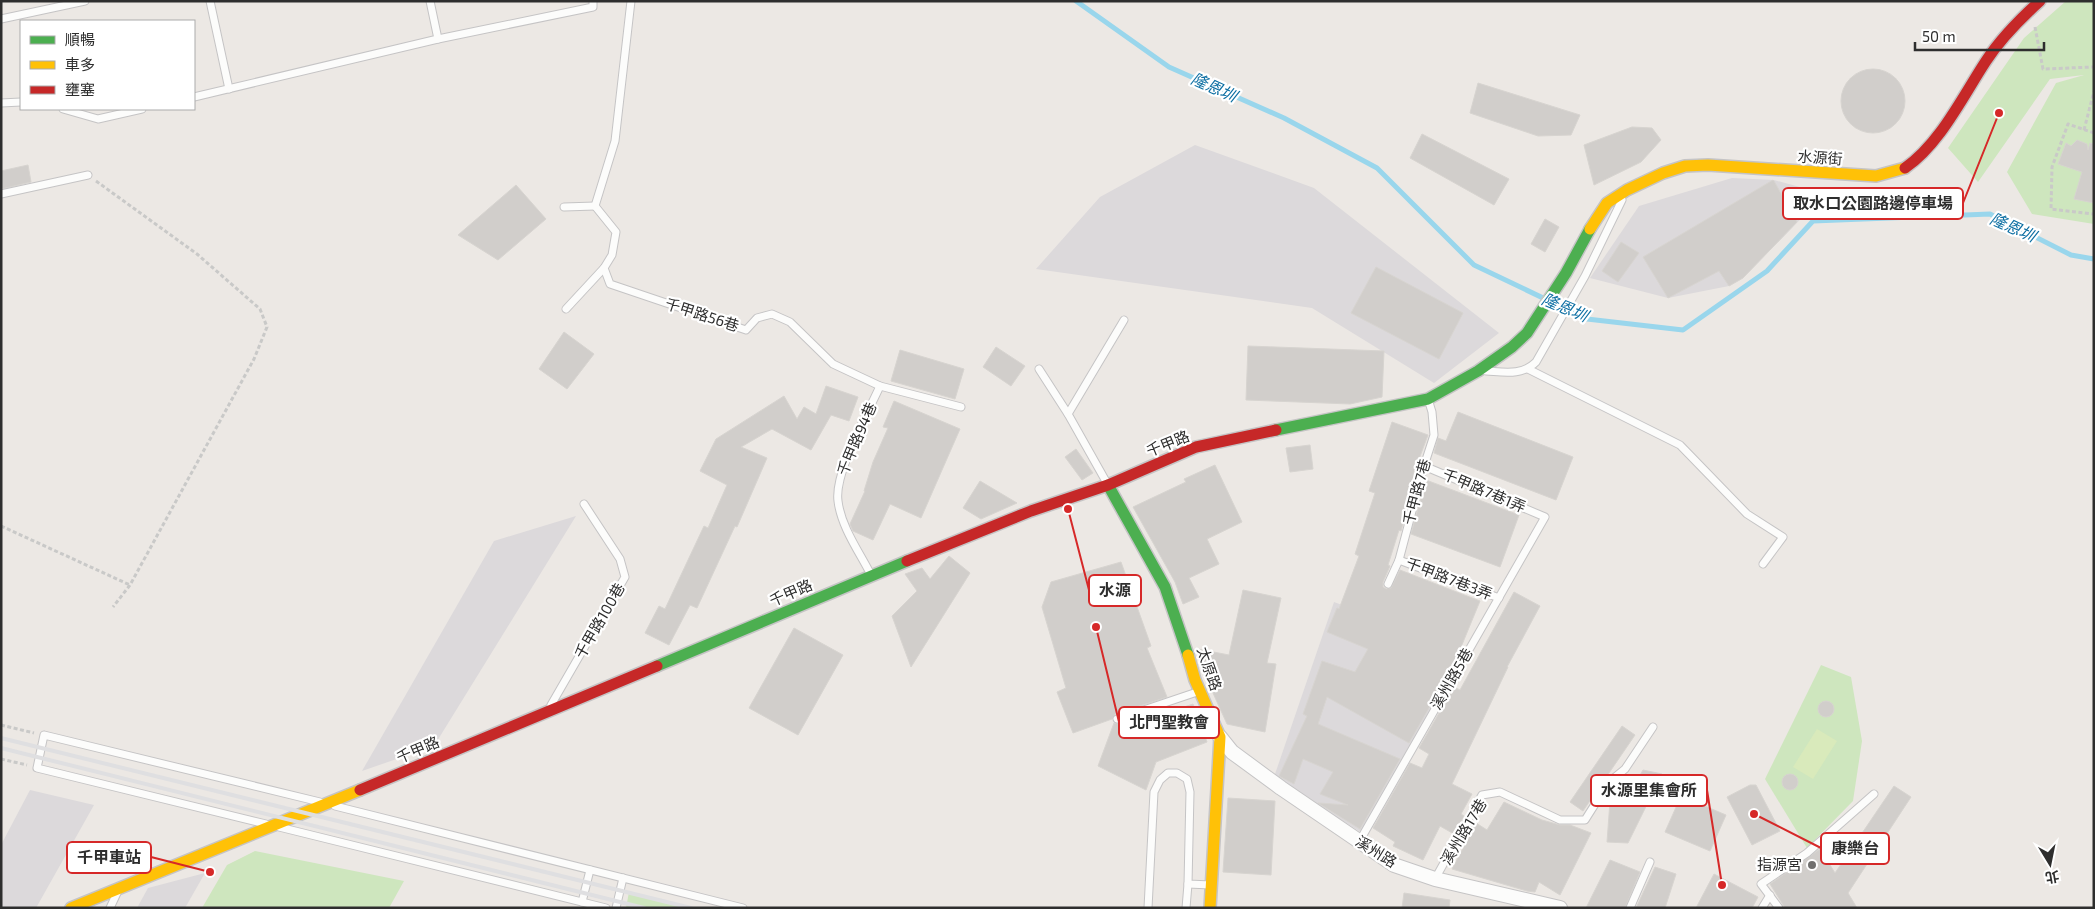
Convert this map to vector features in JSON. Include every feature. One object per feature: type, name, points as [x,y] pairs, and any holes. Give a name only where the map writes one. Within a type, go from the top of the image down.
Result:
[{"type":"street","name":"水源街","points":[[1527,333],[1566,273],[1607,203],[1627,190],[1663,173],[1685,166],[1708,165],[1876,176],[1904,168],[1920,157],[1962,100],[1987,59],[2017,21],[2040,1]]},
{"type":"street","name":"千甲路","points":[[71,908],[548,712],[871,576],[1031,512],[1108,485],[1196,447],[1428,399],[1478,371],[1512,347],[1527,333]]},
{"type":"street","name":"太原路","points":[[1108,485],[1165,587],[1200,690],[1220,737],[1210,908]]},
{"type":"street","name":"溪州路","points":[[1220,737],[1232,752],[1394,865],[1435,879],[1560,908]]},
{"type":"lane","points":[[1,19],[85,1]]},
{"type":"lane","points":[[210,1],[229,89]]},
{"type":"lane","points":[[430,1],[438,39]]},
{"type":"lane","points":[[195,97],[438,39],[593,7],[593,1]]},
{"type":"lane","points":[[595,206],[615,141],[631,1]]},
{"type":"lane","points":[[1,103],[20,102]]},
{"type":"lane","points":[[66,110],[98,119],[138,110]]},
{"type":"lane","points":[[1,194],[88,175]]},
{"type":"lane","points":[[1478,371],[1516,372],[1528,370],[1536,362],[1585,276],[1627,190]]},
{"type":"lane","points":[[564,207],[595,206]]},
{"type":"lane","points":[[566,309],[604,268],[612,255],[616,232],[595,206]]},
{"type":"lane","name":"千甲路56巷","points":[[604,268],[610,284],[746,330],[757,318],[772,314],[790,322],[833,364],[880,386],[961,407]]},
{"type":"lane","points":[[1068,414],[1124,320]]},
{"type":"lane","points":[[1039,369],[1068,414],[1108,485]]},
{"type":"lane","points":[[1528,370],[1632,423],[1680,445],[1747,514],[1783,536],[1763,564]]},
{"type":"lane","name":"千甲路94巷","points":[[871,576],[842,518],[837,490],[840,474],[880,386]]},
{"type":"lane","name":"千甲路7巷","points":[[1388,584],[1399,560],[1434,435],[1432,412],[1428,399]]},
{"type":"lane","name":"千甲路7巷1弄","points":[[1424,466],[1545,517]]},
{"type":"lane","name":"千甲路100巷","points":[[548,712],[625,578],[620,559],[584,504]]},
{"type":"lane","name":"溪州路5巷","points":[[1359,842],[1545,517]]},
{"type":"lane","name":"千甲路7巷3弄","points":[[1399,560],[1499,598]]},
{"type":"lane","points":[[1117,719],[1200,690]]},
{"type":"lane","name":"溪州路17巷","points":[[1435,879],[1482,795],[1500,792],[1560,820],[1585,820],[1610,782],[1625,769],[1654,727]]},
{"type":"lane","points":[[606,908],[37,768],[44,735],[327,803],[743,908]]},
{"type":"lane","points":[[1148,908],[1154,792],[1160,780],[1168,773],[1177,773],[1187,779],[1190,792],[1186,908]]},
{"type":"lane","points":[[1779,908],[1761,884],[1807,853],[1874,794]]},
{"type":"lane","points":[[1630,908],[1650,862]]},
{"type":"lane","points":[[582,902],[590,870]]},
{"type":"lane","points":[[616,908],[623,878]]},
{"type":"lane","points":[[1188,884],[1211,885]]},
{"type":"lane","points":[[110,908],[119,888]]},
{"type":"lane","points":[[1762,908],[1770,896]]},
{"type":"path","points":[[2034,21],[2043,69],[2094,67]]},
{"type":"path","points":[[2084,130],[2094,91]]},
{"type":"path","points":[[2094,133],[2068,124],[2052,167],[2051,209],[2094,214]]},
{"type":"path","points":[[88,175],[197,254],[260,309],[267,327],[254,359],[130,585],[113,607]]},
{"type":"path","points":[[1,526],[130,585]]},
{"type":"path","points":[[1,725],[44,735]]},
{"type":"path","points":[[1,759],[37,768]]},
{"type":"shaded area","points":[[1195,145],[1314,188],[1499,333],[1434,383],[1312,308],[1036,269],[1100,197]]},
{"type":"shaded area","points":[[1732,178],[1774,180],[1825,194],[1743,278],[1729,286],[1668,298],[1590,278],[1639,206]]},
{"type":"shaded area","points":[[576,516],[434,746],[362,771],[494,541]]},
{"type":"shaded area","points":[[1334,602],[1463,651],[1362,833],[1274,777]]},
{"type":"shaded area","points":[[30,790],[94,805],[36,908],[1,908],[1,845]]},
{"type":"shaded area","points":[[205,873],[185,908],[137,908],[148,888]]},
{"type":"green space","points":[[2066,1],[2094,1],[2094,224],[2032,214],[2007,172],[2056,83],[2084,75],[2050,79],[1978,182],[1948,148],[2024,38]]},
{"type":"green space","points":[[1821,665],[1851,677],[1862,741],[1853,801],[1807,848],[1765,779]]},
{"type":"green space","points":[[1817,729],[1837,741],[1813,779],[1793,767]]},
{"type":"green space","points":[[255,851],[404,881],[389,908],[202,908],[227,865]]},
{"type":"green space","points":[[629,892],[687,908],[626,908]]},
{"type":"building","points":[[1873,69],[1885,71],[1896,78],[1903,89],[1905,101],[1903,113],[1896,124],[1885,131],[1873,133],[1861,131],[1850,124],[1843,113],[1841,101],[1843,89],[1850,78],[1861,71]]},
{"type":"building","points":[[1478,83],[1580,115],[1571,135],[1538,136],[1470,113]]},
{"type":"building","points":[[1632,127],[1652,128],[1661,140],[1641,162],[1594,185],[1584,145]]},
{"type":"building","points":[[1422,134],[1509,179],[1494,205],[1410,158]]},
{"type":"building","points":[[2077,140],[2087,144],[2088,150],[2090,143],[2094,144],[2094,203],[2074,199],[2082,172],[2058,164],[2066,143],[2071,146]]},
{"type":"building","points":[[28,165],[31,182],[1,189],[1,171]]},
{"type":"building","points":[[1773,180],[1797,222],[1743,278],[1729,286],[1719,271],[1668,298],[1643,257]]},
{"type":"building","points":[[516,185],[546,219],[498,260],[458,235]]},
{"type":"building","points":[[1545,219],[1559,227],[1545,252],[1531,244]]},
{"type":"building","points":[[1621,242],[1639,253],[1618,282],[1602,271]]},
{"type":"building","points":[[1376,267],[1463,313],[1439,359],[1351,313]]},
{"type":"building","points":[[564,332],[594,354],[567,389],[539,369]]},
{"type":"building","points":[[1248,346],[1384,351],[1382,397],[1350,404],[1246,400]]},
{"type":"building","points":[[996,347],[1025,366],[1011,386],[983,367]]},
{"type":"building","points":[[900,350],[964,369],[955,399],[891,381]]},
{"type":"building","points":[[826,386],[858,397],[849,421],[831,415],[811,450],[772,429],[741,447],[767,458],[737,527],[735,526],[697,608],[690,605],[669,645],[645,633],[659,606],[665,609],[704,526],[708,528],[727,485],[700,471],[716,439],[784,396],[797,419],[804,407],[816,414]]},
{"type":"building","points":[[894,401],[960,429],[921,518],[890,504],[873,540],[853,531],[850,524],[865,491],[873,462],[888,428],[883,427]]},
{"type":"building","points":[[1458,412],[1573,457],[1556,500],[1434,453],[1438,438],[1446,441]]},
{"type":"building","points":[[1392,422],[1428,435],[1413,475],[1416,476],[1383,587],[1386,589],[1391,588],[1400,570],[1480,601],[1454,664],[1409,743],[1327,697],[1318,724],[1400,759],[1360,829],[1318,803],[1348,805],[1320,794],[1333,772],[1303,759],[1294,784],[1279,776],[1307,716],[1303,714],[1322,661],[1355,672],[1368,649],[1327,632],[1337,608],[1339,609],[1359,556],[1355,554],[1375,493],[1369,491]]},
{"type":"building","points":[[1310,445],[1313,469],[1290,472],[1286,448]]},
{"type":"building","points":[[1076,449],[1093,473],[1082,480],[1065,457]]},
{"type":"building","points":[[1215,465],[1242,522],[1207,539],[1219,564],[1189,578],[1199,597],[1183,604],[1175,582],[1133,507],[1186,482],[1184,479]]},
{"type":"building","points":[[1426,480],[1519,515],[1500,567],[1411,534]]},
{"type":"building","points":[[980,481],[1017,503],[981,519],[963,508]]},
{"type":"building","points":[[949,556],[970,573],[911,667],[892,616],[917,591],[905,574],[922,568],[930,579]]},
{"type":"building","points":[[1121,562],[1151,646],[1147,648],[1167,697],[1115,714],[1112,719],[1073,733],[1057,692],[1066,688],[1042,607],[1051,582]]},
{"type":"building","points":[[1243,590],[1281,598],[1267,663],[1276,664],[1265,732],[1227,724],[1208,682],[1198,649],[1229,655]]},
{"type":"building","points":[[1514,592],[1540,606],[1507,667],[1452,784],[1472,794],[1461,814],[1464,816],[1454,834],[1440,826],[1423,860],[1393,846],[1395,842],[1373,828],[1410,763],[1422,768],[1429,754],[1419,748],[1454,687],[1460,690]]},
{"type":"building","points":[[794,628],[843,655],[798,735],[749,708]]},
{"type":"building","points":[[1823,701],[1829,701],[1834,706],[1832,715],[1823,717],[1818,712],[1818,706]]},
{"type":"building","points":[[1193,704],[1207,742],[1156,762],[1146,790],[1098,766],[1114,723],[1119,724],[1171,707],[1172,711]]},
{"type":"building","points":[[1622,726],[1635,735],[1583,811],[1570,802]]},
{"type":"building","points":[[1643,770],[1662,774],[1628,843],[1607,842],[1611,788],[1632,789]]},
{"type":"building","points":[[1787,774],[1793,774],[1798,779],[1796,788],[1787,790],[1782,785],[1782,779]]},
{"type":"building","points":[[1750,785],[1756,785],[1780,831],[1752,845],[1727,797]]},
{"type":"building","points":[[1894,786],[1911,797],[1848,893],[1857,908],[1785,908],[1770,884],[1820,849],[1835,873]]},
{"type":"building","points":[[1681,796],[1726,815],[1710,851],[1665,832]]},
{"type":"building","points":[[1228,798],[1275,801],[1271,875],[1223,872]]},
{"type":"building","points":[[1504,802],[1542,820],[1560,825],[1570,825],[1591,833],[1560,895],[1539,882],[1535,892],[1527,891],[1452,869],[1467,841],[1463,839],[1473,821],[1487,830]]},
{"type":"building","points":[[1610,860],[1640,872],[1625,908],[1586,908]]},
{"type":"building","points":[[1655,867],[1676,874],[1665,908],[1636,908]]},
{"type":"building","points":[[1714,874],[1758,897],[1752,908],[1696,908]]},
{"type":"building","points":[[1404,893],[1450,900],[1449,908],[1402,908]]},
{"type":"waterway","name":"隆恩圳","points":[[1076,1],[1169,67],[1284,118],[1377,168],[1474,265],[1587,319],[1683,330],[1767,271],[1813,221],[1990,214],[2071,255],[2094,259]]},
{"type":"railway","points":[[1,738],[691,908]]},
{"type":"railway","points":[[1,748],[644,908]]},
{"type":"traffic: fast","points":[[1276,430],[1428,399],[1478,371],[1512,347],[1527,333],[1566,273],[1590,229]]},
{"type":"traffic: fast","points":[[1108,485],[1165,587],[1188,655]]},
{"type":"traffic: fast","points":[[657,666],[907,561]]},
{"type":"traffic: slow","points":[[1590,229],[1607,203],[1627,190],[1663,173],[1685,166],[1708,165],[1876,176],[1905,168]]},
{"type":"traffic: slow","points":[[1188,655],[1195,680],[1220,737],[1210,908]]},
{"type":"traffic: slow","points":[[71,908],[360,790]]},
{"type":"traffic: jam","points":[[1905,168],[1918,158],[1940,133],[1998,44],[2040,1]]},
{"type":"traffic: jam","points":[[907,561],[1031,511],[1108,485],[1196,447],[1276,430]]},
{"type":"traffic: jam","points":[[360,790],[657,666]]},
{"type":"place","name":"取水口公園路邊停車場","points":[[1999,113]]},
{"type":"place","name":"水源","points":[[1068,509]]},
{"type":"place","name":"北門聖教會","points":[[1096,627]]},
{"type":"place","name":"康樂台","points":[[1754,814]]},
{"type":"place","name":"指源宮","points":[[1812,865]]},
{"type":"place","name":"千甲車站","points":[[210,872]]},
{"type":"place","name":"水源里集會所","points":[[1722,885]]}]
